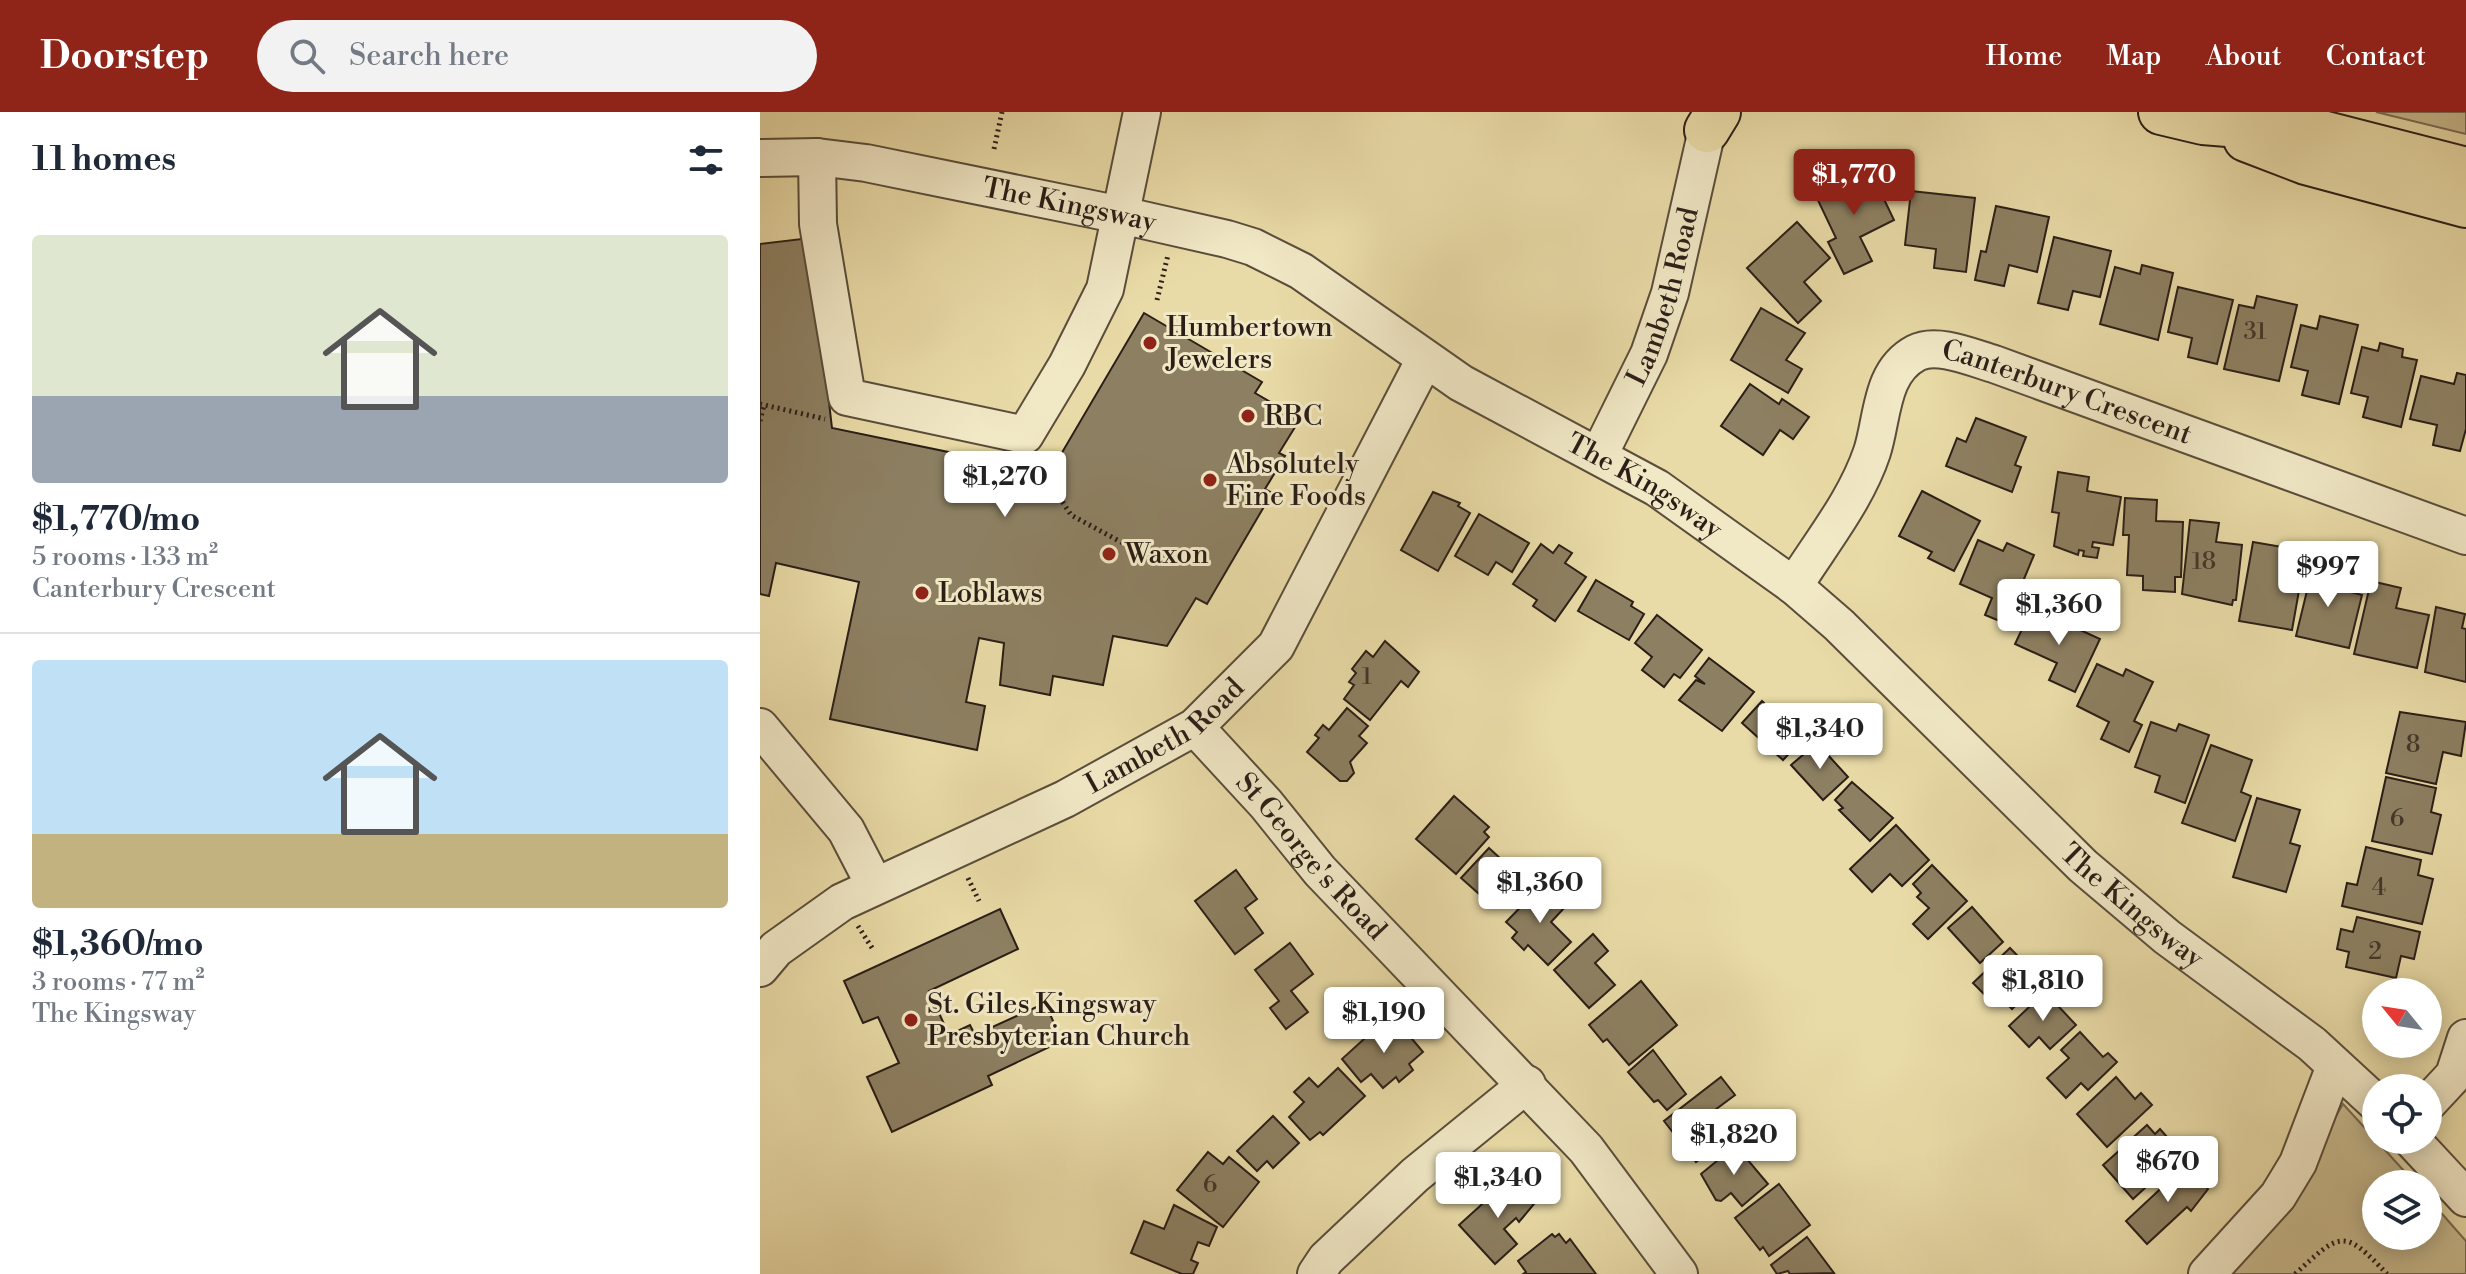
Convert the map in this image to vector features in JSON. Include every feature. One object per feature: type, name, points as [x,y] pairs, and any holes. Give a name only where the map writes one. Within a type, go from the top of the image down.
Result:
[{"type":"main road","points":[[2161,112],[2203,122],[2306,162],[2466,205]]},
{"type":"main road","points":[[2203,122],[2314,131],[2466,170]]},
{"type":"street","points":[[817,157],[818,224],[847,397],[1025,435],[1067,365],[1105,289],[1142,112]]},
{"type":"street","name":"Lambeth Road","points":[[1599,455],[1649,354],[1670,293],[1710,118]]},
{"type":"street","name":"The Kingsway","points":[[760,158],[817,157],[866,163],[1227,239],[1280,260],[1481,395],[1657,488],[1794,586],[1839,625],[2083,866],[2167,937],[2312,1044],[2362,1090]]},
{"type":"street","name":"Canterbury Crescent","points":[[1794,586],[1860,481],[1872,453],[1886,388],[1917,352],[1939,350],[1994,364],[2466,536]]},
{"type":"street","name":"Lambeth Road","points":[[760,968],[776,949],[821,914],[1065,799],[1195,727],[1276,646],[1425,359]]},
{"type":"street","points":[[760,727],[846,830],[875,886]]},
{"type":"street","name":"St George's Road","points":[[1195,727],[1266,804],[1320,871],[1586,1149],[1679,1274]]},
{"type":"street","points":[[2442,1088],[2454,1075],[2466,1038]]},
{"type":"street","points":[[2207,1274],[2245,1235],[2285,1185],[2298,1163],[2335,1066]]},
{"type":"street","points":[[1316,1274],[1326,1259],[1415,1175],[1527,1084]]},
{"type":"street","points":[[2425,1154],[2466,1198]]},
{"type":"path","points":[[994,149],[1002,112]]},
{"type":"path","points":[[1157,300],[1169,250]]},
{"type":"path","points":[[760,421],[762,405],[831,420],[847,397]]},
{"type":"path","points":[[1025,435],[1040,471],[1071,515],[1134,549]]},
{"type":"path","points":[[2295,1274],[2330,1242],[2344,1240],[2360,1245],[2387,1274]]},
{"type":"shaded area","points":[[2376,112],[2466,112],[2466,134]]},
{"type":"shaded area","points":[[2343,1104],[2362,1125],[2362,1154],[2389,1154],[2403,1170],[2362,1170],[2362,1250],[2442,1250],[2442,1214],[2466,1241],[2466,1274],[2228,1274],[2305,1170]]},
{"type":"building","points":[[1869,168],[1894,220],[1860,237],[1872,261],[1844,274],[1828,242],[1836,238],[1815,194]]},
{"type":"building","points":[[1911,191],[1975,198],[1966,272],[1934,268],[1936,249],[1905,245]]},
{"type":"building","points":[[1996,206],[2049,217],[2037,272],[2009,265],[2004,286],[1975,280],[1981,251],[1986,252]]},
{"type":"building","points":[[1797,222],[1830,258],[1804,282],[1821,301],[1798,323],[1747,268]]},
{"type":"building","points":[[2054,237],[2111,251],[2100,297],[2073,291],[2068,310],[2038,303]]},
{"type":"building","points":[[810,238],[832,428],[1050,473],[1144,313],[1262,382],[1255,393],[1300,419],[1279,453],[1285,456],[1265,489],[1272,493],[1207,604],[1196,598],[1167,646],[1113,636],[1103,685],[1053,676],[1050,695],[1000,685],[1004,643],[979,638],[966,702],[985,706],[977,750],[830,719],[859,582],[776,563],[769,596],[760,594],[760,244]]},
{"type":"building","points":[[2142,265],[2173,273],[2158,340],[2100,324],[2115,267],[2140,274]]},
{"type":"building","points":[[2178,287],[2233,300],[2217,364],[2188,357],[2192,338],[2168,332]]},
{"type":"building","points":[[2257,296],[2297,305],[2279,381],[2224,369],[2239,305],[2254,308]]},
{"type":"building","points":[[1761,308],[1805,333],[1786,360],[1802,369],[1788,393],[1731,360]]},
{"type":"building","points":[[2320,316],[2358,325],[2339,404],[2302,395],[2308,371],[2291,367],[2301,325],[2317,329]]},
{"type":"building","points":[[2380,343],[2403,349],[2402,357],[2417,360],[2401,427],[2363,417],[2368,397],[2351,393],[2362,347],[2378,351]]},
{"type":"building","points":[[2457,373],[2466,375],[2466,429],[2460,451],[2433,445],[2437,425],[2410,419],[2421,376],[2454,384]]},
{"type":"building","points":[[1750,384],[1779,404],[1782,399],[1809,417],[1793,439],[1780,430],[1763,455],[1721,426]]},
{"type":"building","points":[[1976,418],[2026,437],[2015,465],[2021,467],[2012,492],[1946,466],[1957,438],[1966,442]]},
{"type":"building","points":[[2058,472],[2089,477],[2087,491],[2121,497],[2113,545],[2093,542],[2092,547],[2099,548],[2097,558],[2083,556],[2084,551],[2079,550],[2078,555],[2054,546],[2059,513],[2052,512]]},
{"type":"building","points":[[1922,491],[1980,521],[1954,571],[1928,558],[1932,552],[1899,536]]},
{"type":"building","points":[[1433,492],[1460,503],[1458,506],[1470,513],[1438,571],[1401,550]]},
{"type":"building","points":[[2125,498],[2157,500],[2156,521],[2183,522],[2181,577],[2175,577],[2175,592],[2143,590],[2143,576],[2127,575],[2129,535],[2123,535]]},
{"type":"building","points":[[1479,514],[1529,543],[1512,572],[1496,562],[1488,575],[1455,556]]},
{"type":"building","points":[[2190,520],[2219,523],[2216,542],[2242,545],[2236,600],[2232,605],[2182,594]]},
{"type":"building","points":[[1978,540],[2003,551],[2007,543],[2034,555],[2019,591],[2028,594],[2014,627],[1985,615],[1992,598],[1960,584]]},
{"type":"building","points":[[2253,542],[2306,551],[2292,630],[2239,621]]},
{"type":"building","points":[[1541,544],[1553,553],[1559,545],[1572,553],[1565,563],[1586,577],[1555,621],[1533,606],[1537,600],[1513,584]]},
{"type":"building","points":[[2314,562],[2341,568],[2336,588],[2362,595],[2349,648],[2296,636]]},
{"type":"building","points":[[1596,580],[1633,602],[1631,606],[1644,614],[1629,640],[1578,611]]},
{"type":"building","points":[[2371,581],[2401,588],[2396,608],[2429,615],[2417,668],[2354,654]]},
{"type":"building","points":[[2436,607],[2465,614],[2462,628],[2466,629],[2466,682],[2425,672]]},
{"type":"building","points":[[2032,608],[2100,639],[2075,692],[2049,680],[2057,663],[2015,644]]},
{"type":"building","points":[[1657,615],[1702,650],[1680,678],[1674,674],[1664,687],[1642,670],[1652,657],[1635,643]]},
{"type":"building","points":[[1385,641],[1419,672],[1408,687],[1401,681],[1370,720],[1344,699],[1354,685],[1349,682],[1356,673],[1352,669],[1366,651],[1373,657]]},
{"type":"building","points":[[1709,658],[1754,692],[1722,731],[1679,700],[1696,680],[1705,684],[1695,676]]},
{"type":"building","points":[[2097,664],[2123,676],[2126,669],[2153,682],[2134,721],[2142,725],[2129,752],[2101,739],[2109,722],[2077,706]]},
{"type":"building","points":[[1762,701],[1770,709],[1773,705],[1811,738],[1802,748],[1798,744],[1783,760],[1742,723]]},
{"type":"building","points":[[1347,708],[1368,726],[1359,736],[1367,743],[1350,762],[1354,773],[1347,781],[1340,781],[1307,752],[1319,738],[1315,735],[1323,725],[1329,730]]},
{"type":"building","points":[[2400,712],[2466,722],[2461,756],[2443,752],[2436,784],[2386,773]]},
{"type":"building","points":[[2151,722],[2176,731],[2179,724],[2209,735],[2185,803],[2155,792],[2160,776],[2135,767]]},
{"type":"building","points":[[1817,743],[1848,777],[1823,800],[1791,765]]},
{"type":"building","points":[[2211,745],[2252,760],[2241,792],[2251,796],[2235,841],[2182,823]]},
{"type":"building","points":[[2386,777],[2436,788],[2431,812],[2441,815],[2432,854],[2372,841]]},
{"type":"building","points":[[1852,782],[1893,818],[1870,841],[1839,810],[1843,808],[1835,800]]},
{"type":"building","points":[[1454,796],[1489,827],[1484,832],[1489,837],[1456,874],[1416,839]]},
{"type":"building","points":[[2257,798],[2300,810],[2290,843],[2300,846],[2286,892],[2233,877]]},
{"type":"building","points":[[1896,825],[1929,860],[1902,886],[1890,874],[1872,892],[1850,869]]},
{"type":"building","points":[[2366,847],[2421,860],[2418,875],[2433,879],[2422,924],[2342,906],[2347,883],[2357,885]]},
{"type":"building","points":[[1489,848],[1515,872],[1522,864],[1537,878],[1520,897],[1504,882],[1487,901],[1461,878]]},
{"type":"building","points":[[1932,865],[1967,901],[1928,939],[1913,924],[1929,908],[1917,897],[1921,893],[1913,884]]},
{"type":"building","points":[[1236,870],[1257,899],[1245,908],[1263,933],[1235,954],[1195,901]]},
{"type":"building","points":[[1543,884],[1566,906],[1551,922],[1571,942],[1548,965],[1528,945],[1524,950],[1512,938],[1517,932],[1506,922]]},
{"type":"building","points":[[1972,907],[2003,942],[1980,963],[1948,928]]},
{"type":"building","name":"St. Giles Kingsway Presbyterian Church","points":[[1000,909],[1018,949],[929,991],[949,1035],[970,1025],[975,1035],[1045,1003],[1062,1041],[988,1076],[992,1085],[892,1132],[867,1077],[899,1063],[878,1017],[863,1023],[844,981]]},
{"type":"building","points":[[2357,917],[2420,932],[2414,959],[2401,956],[2396,978],[2346,967],[2349,952],[2337,949],[2341,929],[2353,932]]},
{"type":"building","points":[[1593,934],[1608,951],[1595,963],[1615,985],[1589,1008],[1554,970]]},
{"type":"building","points":[[1290,943],[1313,974],[1291,991],[1308,1012],[1286,1029],[1270,1008],[1279,1001],[1255,970]]},
{"type":"building","points":[[2010,948],[2042,981],[2012,1009],[1992,988],[1985,995],[1973,983]]},
{"type":"building","points":[[1641,981],[1677,1025],[1629,1065],[1607,1039],[1603,1042],[1589,1025]]},
{"type":"building","points":[[2045,992],[2076,1025],[2050,1049],[2039,1037],[2029,1047],[2009,1026]]},
{"type":"building","points":[[1386,1019],[1392,1026],[1397,1021],[1423,1052],[1409,1064],[1413,1070],[1399,1082],[1396,1077],[1383,1088],[1371,1074],[1361,1082],[1342,1059]]},
{"type":"building","points":[[2080,1032],[2103,1057],[2108,1053],[2117,1062],[2088,1090],[2081,1083],[2066,1098],[2047,1078],[2069,1058],[2061,1050]]},
{"type":"building","points":[[1653,1050],[1686,1094],[1667,1110],[1658,1100],[1654,1102],[1628,1072]]},
{"type":"building","points":[[1338,1068],[1365,1096],[1323,1135],[1320,1132],[1310,1140],[1289,1117],[1304,1102],[1294,1092],[1309,1078],[1318,1087]]},
{"type":"building","points":[[1721,1077],[1735,1095],[1711,1113],[1729,1136],[1696,1162],[1664,1121]]},
{"type":"building","points":[[2116,1077],[2135,1099],[2141,1093],[2152,1105],[2107,1147],[2077,1114]]},
{"type":"building","points":[[1273,1116],[1299,1143],[1273,1168],[1267,1161],[1257,1171],[1237,1151]]},
{"type":"building","points":[[2147,1125],[2155,1134],[2160,1129],[2182,1154],[2133,1199],[2103,1165],[2120,1150],[2128,1159],[2136,1151],[2128,1142]]},
{"type":"building","points":[[1740,1142],[1750,1155],[1746,1158],[1768,1184],[1742,1206],[1731,1193],[1721,1201],[1716,1200],[1701,1174]]},
{"type":"building","points":[[1208,1152],[1223,1164],[1229,1157],[1259,1182],[1223,1227],[1177,1190]]},
{"type":"building","points":[[2186,1165],[2208,1189],[2191,1211],[2187,1207],[2147,1244],[2126,1221]]},
{"type":"building","points":[[1512,1177],[1534,1204],[1519,1222],[1516,1218],[1504,1229],[1517,1244],[1495,1264],[1459,1225]]},
{"type":"building","points":[[1779,1184],[1810,1225],[1769,1256],[1763,1247],[1760,1250],[1735,1218]]},
{"type":"building","points":[[1174,1205],[1217,1227],[1209,1246],[1198,1242],[1191,1260],[1198,1263],[1193,1274],[1182,1274],[1131,1253],[1144,1221],[1164,1229]]},
{"type":"building","points":[[1552,1234],[1555,1237],[1559,1234],[1566,1243],[1570,1239],[1596,1274],[1523,1274],[1526,1272],[1518,1261]]},
{"type":"building","points":[[1807,1237],[1834,1273],[1790,1274],[1788,1271],[1777,1274],[1771,1265]]},
{"type":"place","name":"Humbertown Jewelers","points":[[1150,343]]},
{"type":"place","name":"RBC","points":[[1248,416]]},
{"type":"place","name":"Absolutely Fine Foods","points":[[1210,480]]},
{"type":"place","name":"Waxon","points":[[1109,554]]},
{"type":"place","name":"Loblaws","points":[[922,593]]},
{"type":"place","name":"St. Giles Kingsway Presbyterian Church","points":[[911,1020]]}]
